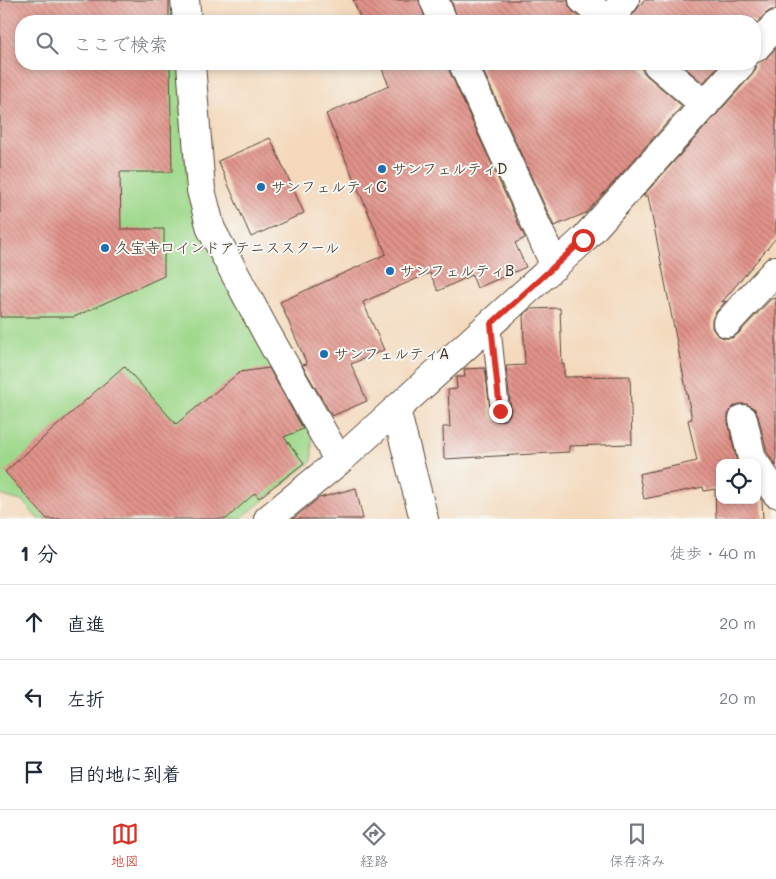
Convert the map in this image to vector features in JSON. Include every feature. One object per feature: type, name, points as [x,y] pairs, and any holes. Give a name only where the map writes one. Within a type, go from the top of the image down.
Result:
[{"type":"street","points":[[185,0],[186,15]]},
{"type":"street","points":[[434,0],[440,15]]},
{"type":"street","points":[[583,0],[601,15]]},
{"type":"street","points":[[613,15],[625,0]]},
{"type":"street","points":[[761,41],[776,25]]},
{"type":"street","points":[[191,70],[201,190],[211,229],[266,332],[339,461]]},
{"type":"street","points":[[466,70],[556,266]]},
{"type":"street","points":[[664,70],[705,105]]},
{"type":"street","points":[[277,516],[583,240],[736,70]]},
{"type":"street","points":[[727,323],[776,270]]},
{"type":"street","points":[[396,410],[424,519]]},
{"type":"street","points":[[743,419],[752,459]]},
{"type":"street","points":[[761,471],[776,493]]},
{"type":"lane","points":[[491,324],[500,411]]},
{"type":"green space","name":"久宝寺口インドアテニススクール","points":[[0,0],[174,0],[175,15],[15,15],[15,70],[179,70],[187,175],[312,433],[312,461],[240,519],[38,519],[24,502],[0,495]]},
{"type":"building","points":[[0,0],[169,0],[169,15],[15,15],[15,70],[170,70],[172,172],[120,172],[121,229],[164,229],[164,276],[74,317],[0,317]]},
{"type":"building","points":[[353,0],[419,0],[424,15],[359,15]]},
{"type":"building","points":[[451,0],[568,0],[569,6],[576,15],[456,15]]},
{"type":"building","points":[[644,0],[776,0],[776,10],[771,10],[761,18],[761,15],[633,15]]},
{"type":"building","points":[[776,48],[776,238],[722,302],[726,301],[716,312],[712,320],[712,328],[717,335],[724,338],[732,338],[771,299],[776,298],[776,466],[767,452],[755,409],[747,404],[739,404],[733,407],[728,414],[728,422],[736,459],[716,459],[716,504],[761,504],[761,500],[763,519],[716,519],[715,489],[704,491],[703,487],[644,499],[639,474],[697,461],[688,420],[692,419],[648,196],[643,196],[755,70],[761,70],[761,61],[766,59]]},
{"type":"building","points":[[382,70],[449,70],[525,238],[515,243],[526,267],[477,288],[472,275],[438,291],[430,273],[363,302],[384,350],[351,364],[367,401],[332,416],[302,365],[307,364],[280,302],[386,254],[326,114],[389,86]]},
{"type":"building","points":[[483,70],[642,70],[682,106],[586,213],[554,226]]},
{"type":"building","points":[[688,70],[715,70],[703,83]]},
{"type":"building","name":"サンフェルティC","points":[[270,138],[304,213],[251,237],[218,161]]},
{"type":"building","points":[[560,308],[564,377],[630,376],[632,444],[569,446],[569,452],[444,459],[443,427],[450,427],[448,390],[457,389],[456,377],[465,377],[464,369],[485,368],[491,417],[496,421],[506,420],[511,410],[506,366],[525,365],[523,315],[530,309]]},
{"type":"building","points":[[124,366],[176,424],[240,372],[269,368],[303,429],[284,437],[304,463],[259,498],[255,493],[226,519],[47,519],[5,472]]},
{"type":"building","points":[[356,488],[363,519],[293,519],[319,498]]},
{"type":"place","name":"サンフェルティD","points":[[382,169]]},
{"type":"place","name":"サンフェルティC","points":[[261,187]]},
{"type":"place","name":"久宝寺口インドアテニススクール","points":[[105,248]]},
{"type":"place","name":"サンフェルティB","points":[[390,271]]},
{"type":"place","name":"サンフェルティA","points":[[324,354]]},
{"type":"route","points":[[500,411],[491,324],[583,240]]}]
